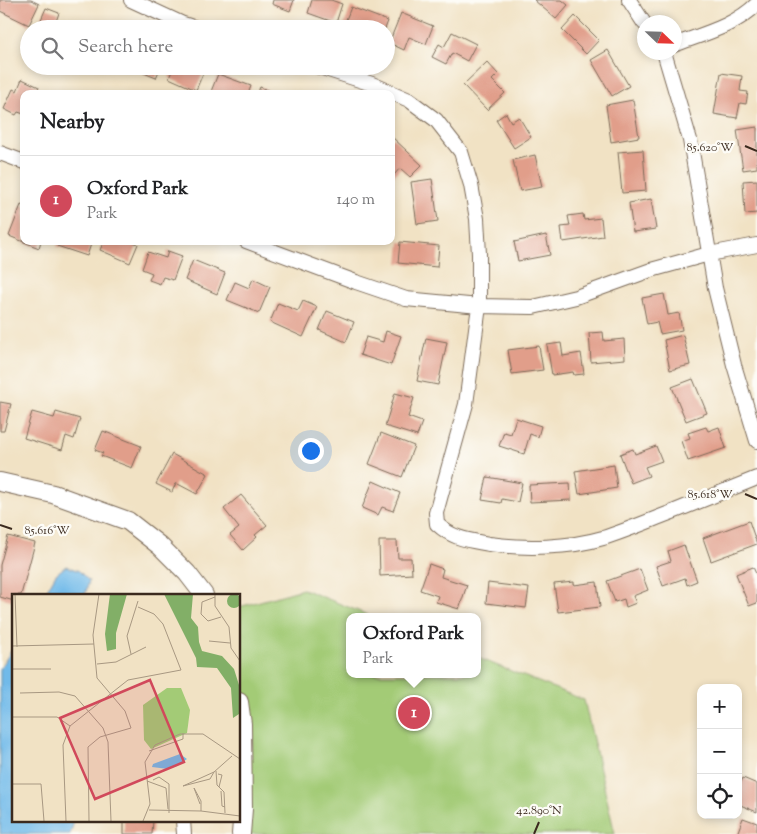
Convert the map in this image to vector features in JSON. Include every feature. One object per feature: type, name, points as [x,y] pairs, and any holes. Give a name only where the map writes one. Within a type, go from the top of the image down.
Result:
[{"type":"street","points":[[131,0],[174,20]]},
{"type":"street","points":[[629,0],[639,15]]},
{"type":"street","points":[[682,42],[726,25],[750,11],[757,4]]},
{"type":"street","points":[[666,60],[690,140],[715,288],[734,365],[757,441]]},
{"type":"street","points":[[344,75],[386,90]]},
{"type":"street","points":[[395,94],[409,100],[436,120],[461,152],[471,185],[477,219],[479,306],[466,404],[436,513],[437,524],[445,532],[471,541],[533,548],[563,545],[601,538],[634,527],[757,478]]},
{"type":"street","points":[[0,153],[20,160]]},
{"type":"street","points":[[257,245],[406,299],[479,306],[533,306],[576,296],[651,270],[709,254],[757,244]]},
{"type":"street","points":[[0,482],[53,494],[128,521],[160,546],[186,573],[198,593]]},
{"type":"street","points":[[240,709],[242,724],[243,809],[241,834]]},
{"type":"green space","points":[[303,589],[363,613],[346,613],[346,678],[481,678],[481,659],[584,700],[615,834],[240,834],[240,607]]},
{"type":"water","points":[[66,566],[79,571],[89,581],[85,594],[45,594],[56,574]]},
{"type":"water","points":[[12,649],[12,822],[73,822],[70,834],[0,834],[0,669]]},
{"type":"building","points":[[0,0],[31,0],[39,4],[31,20],[20,21],[0,11]]},
{"type":"building","points":[[273,0],[294,0],[290,11],[272,4]]},
{"type":"building","points":[[312,0],[331,0],[342,4],[337,20],[328,20],[308,13]]},
{"type":"building","points":[[534,0],[562,0],[568,5],[556,19]]},
{"type":"building","points":[[351,7],[385,20],[346,20]]},
{"type":"building","points":[[46,8],[59,13],[56,20],[41,20]]},
{"type":"building","points":[[401,13],[433,26],[426,44],[409,37],[404,50],[395,46],[395,28]]},
{"type":"building","points":[[575,16],[599,40],[586,54],[562,30]]},
{"type":"building","points":[[452,32],[476,44],[467,61],[452,53],[446,64],[432,57],[439,44],[444,47]]},
{"type":"building","points":[[608,50],[629,86],[612,96],[591,60]]},
{"type":"building","points":[[487,62],[498,74],[492,80],[505,93],[487,110],[463,85]]},
{"type":"building","points":[[721,73],[742,76],[740,91],[748,92],[746,104],[740,103],[737,118],[714,114]]},
{"type":"building","points":[[170,75],[202,75],[196,90],[169,78]]},
{"type":"building","points":[[218,75],[251,86],[250,90],[212,90]]},
{"type":"building","points":[[22,79],[39,87],[38,90],[20,90],[20,113],[18,112],[16,115],[4,109],[13,89],[17,91]]},
{"type":"building","points":[[633,100],[639,137],[611,142],[606,105]]},
{"type":"building","points":[[506,113],[511,122],[519,117],[531,137],[514,148],[496,120]]},
{"type":"building","points":[[757,127],[757,168],[743,170],[737,130]]},
{"type":"building","points":[[395,140],[422,165],[410,177],[400,168],[395,174]]},
{"type":"building","points":[[643,150],[646,191],[622,193],[618,152]]},
{"type":"building","points":[[535,155],[542,187],[520,191],[513,160]]},
{"type":"building","points":[[432,179],[438,221],[417,224],[411,182]]},
{"type":"building","points":[[757,180],[757,213],[745,214],[743,181]]},
{"type":"building","points":[[651,199],[656,229],[633,232],[629,203]]},
{"type":"building","points":[[20,208],[20,240],[9,236]]},
{"type":"building","points":[[583,214],[584,220],[601,218],[603,236],[563,242],[561,227],[570,226],[568,216]]},
{"type":"building","points":[[546,235],[550,255],[518,261],[514,242]]},
{"type":"building","points":[[400,242],[439,246],[437,267],[398,263]]},
{"type":"building","points":[[57,245],[91,245],[87,256]]},
{"type":"building","points":[[102,245],[138,245],[130,263],[100,250]]},
{"type":"building","points":[[168,251],[182,256],[173,280],[163,277],[160,284],[149,280],[152,273],[142,269],[148,252],[166,258]]},
{"type":"building","points":[[193,260],[225,273],[217,294],[185,280]]},
{"type":"building","points":[[253,279],[270,287],[259,313],[227,300],[235,282],[249,288]]},
{"type":"building","points":[[664,294],[668,315],[679,313],[682,330],[660,334],[657,322],[647,324],[642,298]]},
{"type":"building","points":[[303,301],[317,307],[303,337],[270,322],[278,303],[298,311]]},
{"type":"building","points":[[327,311],[354,322],[346,342],[319,330]]},
{"type":"building","points":[[386,331],[401,336],[391,365],[360,355],[366,337],[383,342]]},
{"type":"building","points":[[603,332],[604,341],[624,339],[625,359],[591,362],[589,333]]},
{"type":"building","points":[[683,335],[690,365],[670,370],[664,340]]},
{"type":"building","points":[[426,338],[447,342],[438,385],[417,381]]},
{"type":"building","points":[[561,343],[563,356],[581,353],[584,374],[574,375],[573,372],[552,375],[547,345]]},
{"type":"building","points":[[539,346],[543,370],[512,374],[508,350]]},
{"type":"building","points":[[693,379],[707,413],[686,421],[672,387]]},
{"type":"building","points":[[395,393],[414,398],[408,417],[422,422],[417,436],[385,426]]},
{"type":"building","points":[[0,402],[11,404],[4,431],[0,431]]},
{"type":"building","points":[[32,412],[54,418],[56,412],[80,419],[74,439],[66,436],[62,450],[24,438]]},
{"type":"building","points":[[516,418],[541,426],[538,437],[530,434],[524,454],[499,446],[504,432],[511,434]]},
{"type":"building","points":[[706,427],[708,431],[719,427],[726,448],[688,461],[681,441],[690,438],[688,433]]},
{"type":"building","points":[[103,431],[141,446],[132,468],[101,456],[103,453],[95,450]]},
{"type":"building","points":[[381,433],[414,446],[402,477],[369,464]]},
{"type":"building","points":[[656,446],[662,461],[645,467],[649,476],[631,483],[620,454],[633,449],[635,454]]},
{"type":"building","points":[[172,454],[208,474],[197,494],[176,483],[172,492],[156,484]]},
{"type":"building","points":[[614,465],[617,488],[579,494],[575,471]]},
{"type":"building","points":[[487,477],[522,483],[518,502],[502,499],[501,503],[482,500]]},
{"type":"building","points":[[373,481],[400,493],[393,511],[382,507],[378,515],[362,508]]},
{"type":"building","points":[[570,483],[571,500],[530,502],[529,485]]},
{"type":"building","points":[[241,495],[267,525],[255,535],[257,537],[243,550],[230,535],[239,528],[224,509]]},
{"type":"building","points":[[749,521],[757,544],[711,561],[703,538]]},
{"type":"building","points":[[8,536],[35,543],[21,594],[12,594],[12,600],[0,597],[0,565]]},
{"type":"building","points":[[379,541],[397,541],[398,558],[411,558],[412,574],[380,576]]},
{"type":"building","points":[[684,545],[697,581],[687,585],[685,578],[663,586],[656,566],[671,561],[668,551]]},
{"type":"building","points":[[429,564],[443,569],[441,577],[467,585],[459,609],[436,602],[438,596],[420,590]]},
{"type":"building","points":[[753,567],[757,576],[757,603],[749,606],[736,574]]},
{"type":"building","points":[[640,569],[648,590],[633,596],[636,603],[626,607],[624,599],[615,602],[607,581]]},
{"type":"building","points":[[574,582],[574,585],[597,582],[600,607],[558,612],[554,584]]},
{"type":"building","points":[[488,583],[529,588],[526,608],[486,603]]},
{"type":"building","points":[[743,778],[757,784],[757,812],[742,806]]},
{"type":"building","points":[[743,818],[757,823],[757,834],[737,834]]},
{"type":"building","points":[[124,822],[153,822],[152,834],[124,834]]},
{"type":"place","name":"Oxford Park","points":[[414,713]]}]
